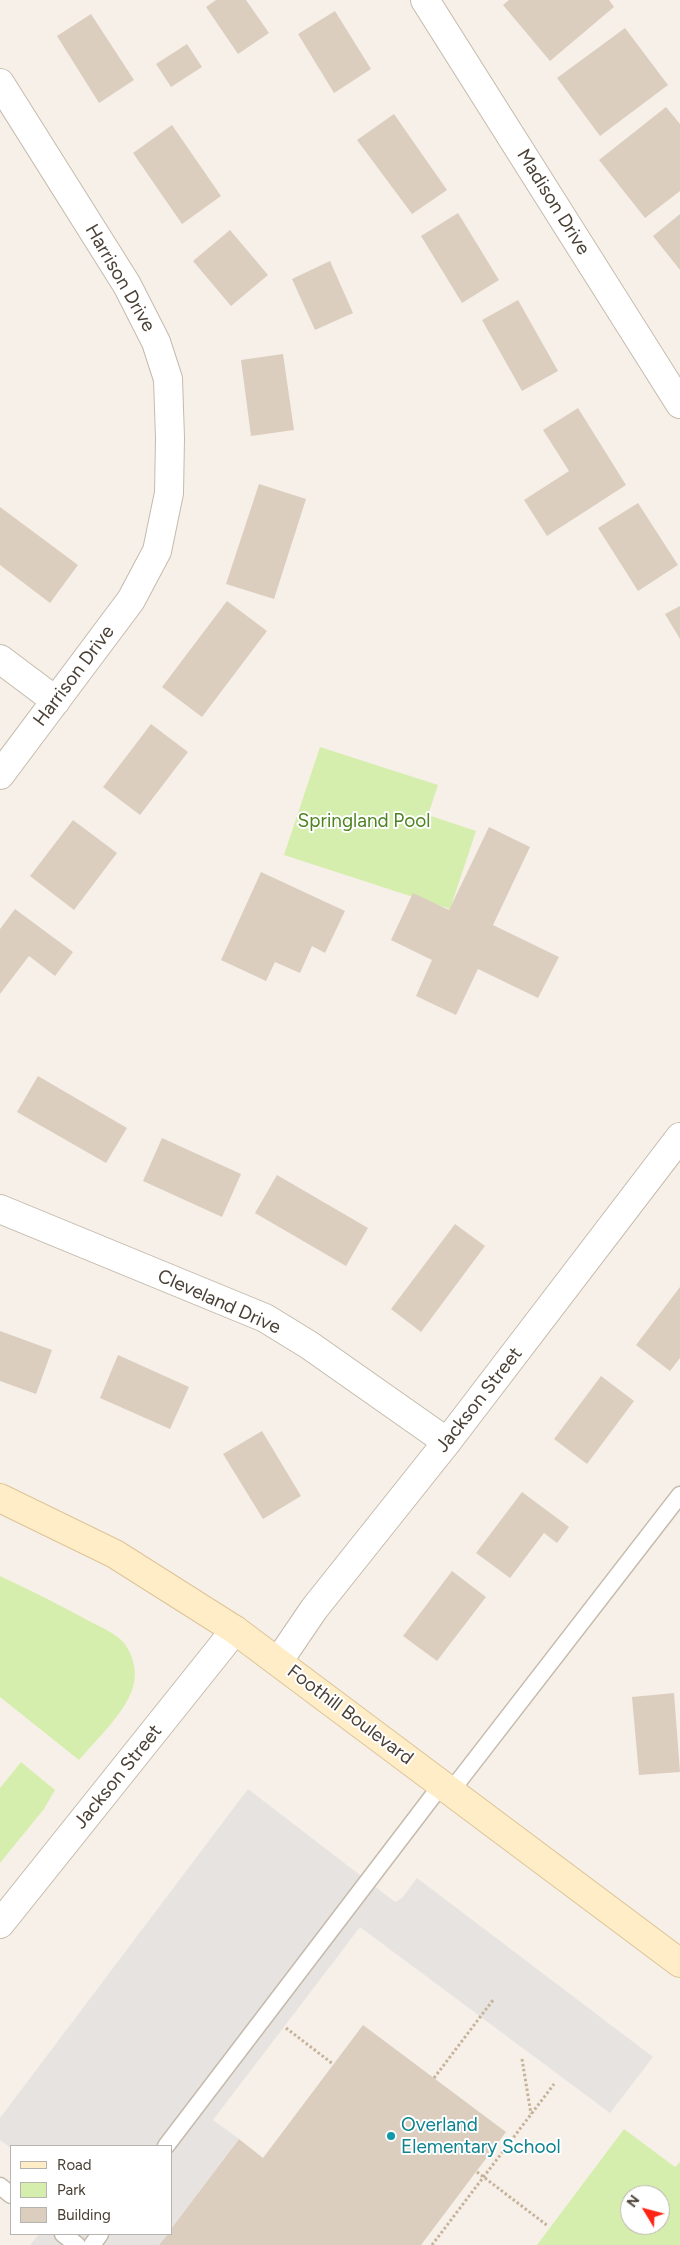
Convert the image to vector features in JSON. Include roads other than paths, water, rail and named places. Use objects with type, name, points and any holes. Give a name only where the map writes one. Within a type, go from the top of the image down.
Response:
[{"type":"main road","name":"Foothill Boulevard","points":[[0,1498],[115,1554],[235,1630],[680,1963]]},
{"type":"street","name":"Madison Drive","points":[[425,0],[680,404]]},
{"type":"street","name":"Harrison Drive","points":[[0,83],[128,285],[156,342],[168,380],[170,438],[169,493],[157,551],[131,600],[0,775]]},
{"type":"street","points":[[0,659],[56,700]]},
{"type":"street","name":"Jackson Street","points":[[278,1662],[314,1609],[447,1442],[680,1137]]},
{"type":"street","name":"Cleveland Drive","points":[[0,1208],[265,1318],[317,1351],[447,1442]]},
{"type":"street","name":"Jackson Street","points":[[0,1924],[235,1630]]},
{"type":"lane","points":[[167,2145],[268,2013],[680,1495]]},
{"type":"lane","points":[[0,2186],[10,2194]]},
{"type":"lane","points":[[63,2235],[77,2245]]},
{"type":"place","name":"Overland Elementary School","points":[[391,2136]]},
{"type":"park label","name":"Springland Pool","points":[[364,821]]}]
